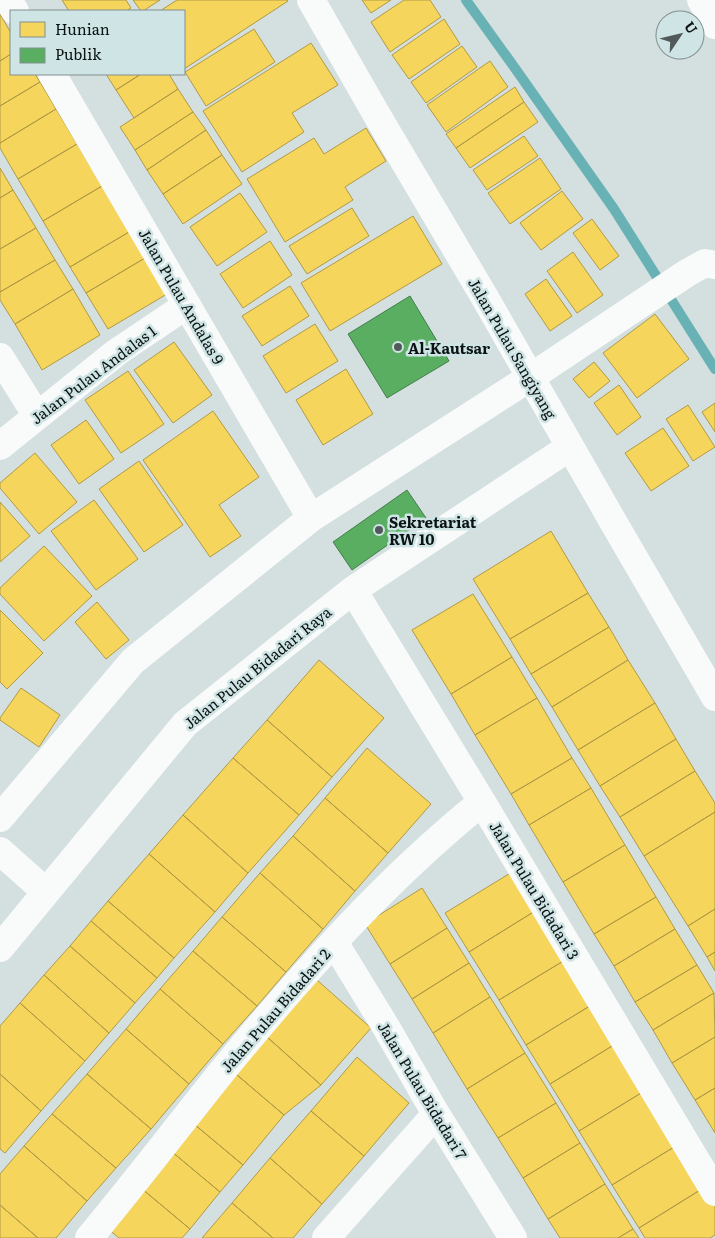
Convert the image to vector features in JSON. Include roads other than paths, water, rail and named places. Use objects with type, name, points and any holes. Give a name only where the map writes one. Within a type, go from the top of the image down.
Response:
[{"type":"street","name":"Jalan Pulau Sangiyang","points":[[311,0],[470,271],[715,697]]},
{"type":"street","points":[[701,0],[715,24]]},
{"type":"street","name":"Jalan Pulau Andalas 9","points":[[53,75],[311,518]]},
{"type":"street","points":[[0,818],[133,661],[311,518],[530,377],[687,272],[705,263],[715,264]]},
{"type":"street","name":"Jalan Pulau Andalas 1","points":[[0,446],[117,352],[188,305]]},
{"type":"street","points":[[0,357],[37,416]]},
{"type":"street","name":"Jalan Pulau Bidadari Raya","points":[[0,948],[185,724],[353,590],[570,447]]},
{"type":"street","name":"Jalan Pulau Bidadari 3","points":[[353,590],[715,1192]]},
{"type":"street","name":"Jalan Pulau Bidadari 2","points":[[89,1238],[236,1055],[334,942],[401,872],[482,802]]},
{"type":"street","points":[[0,851],[46,892]]},
{"type":"street","name":"Jalan Pulau Bidadari 7","points":[[334,942],[436,1114],[513,1238]]},
{"type":"street","points":[[326,1238],[436,1114]]},
{"type":"waterway","points":[[466,0],[614,209],[715,369]]},
{"type":"place","name":"Al-Kautsar","points":[[398,347]]},
{"type":"place","name":"Sekretariat RW 10","points":[[379,530]]}]
